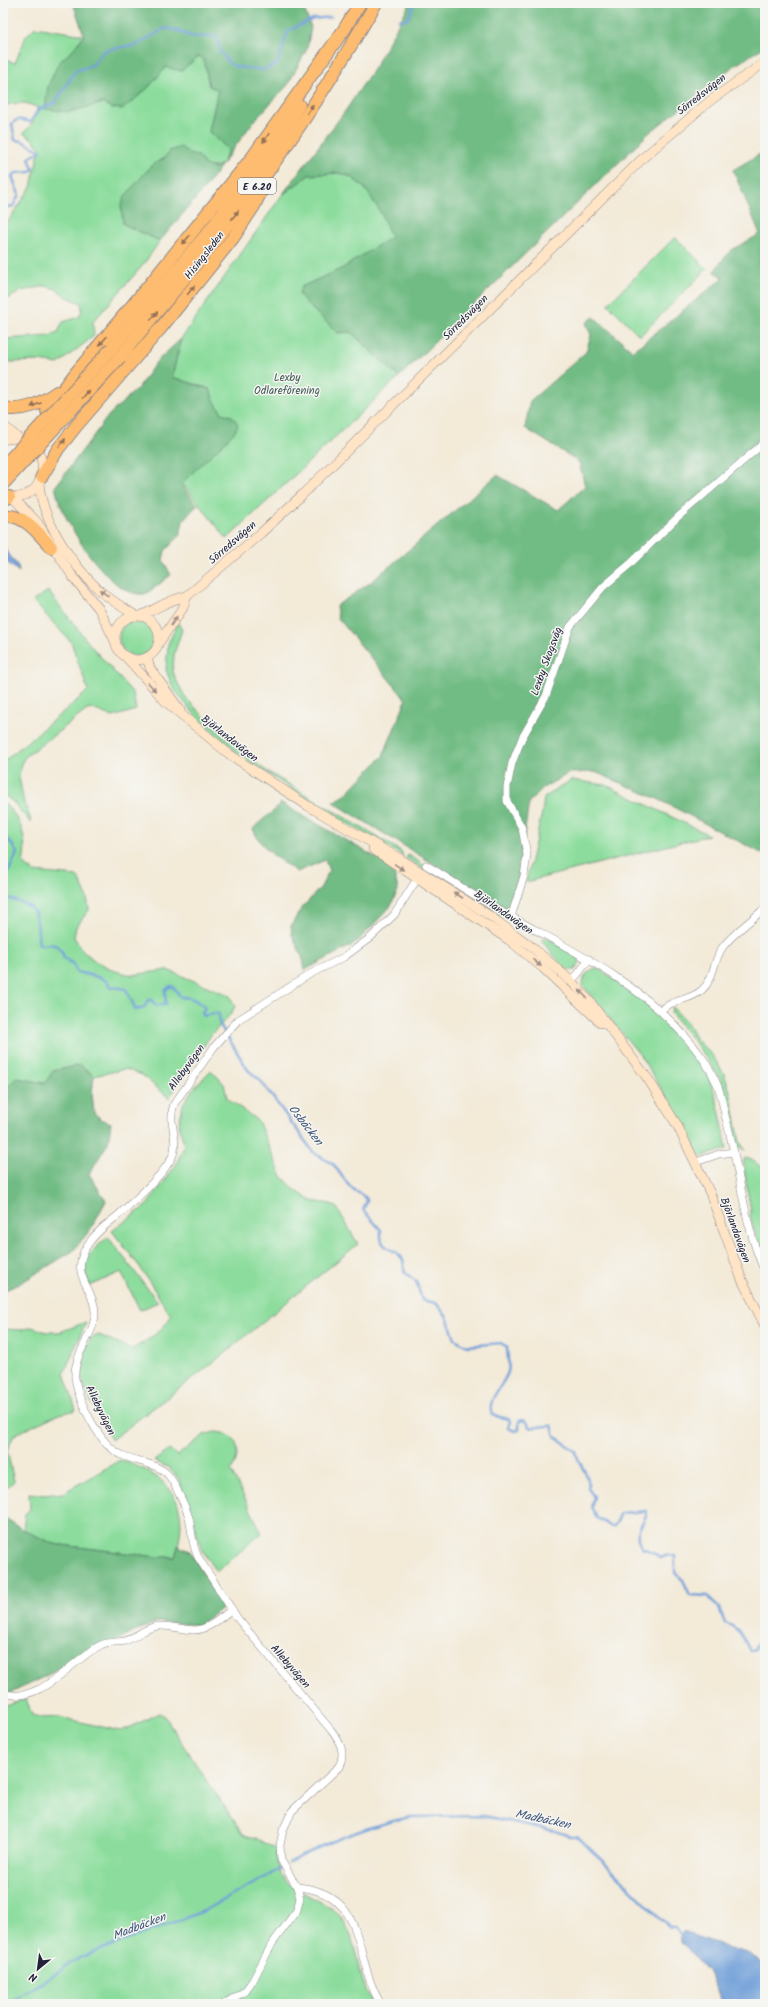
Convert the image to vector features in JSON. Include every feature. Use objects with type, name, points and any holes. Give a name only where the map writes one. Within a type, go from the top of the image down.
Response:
[{"type":"highway","name":"Hisingsleden","points":[[3,484],[116,352],[269,152],[360,3]]},
{"type":"highway","name":"Hisingsleden","points":[[3,467],[187,277],[256,188],[328,82],[376,3]]},
{"type":"highway","points":[[20,438],[47,412],[65,387],[251,159],[346,27]]},
{"type":"highway","points":[[40,479],[58,449],[77,425],[160,329],[232,238],[254,206],[278,156]]},
{"type":"highway","points":[[3,408],[23,409],[34,406],[44,402],[65,387]]},
{"type":"highway","points":[[3,516],[14,518],[28,524],[51,547]]},
{"type":"street","name":"Sörredsvägen","points":[[158,644],[183,608],[187,596],[302,495],[644,156],[711,100],[765,62]]},
{"type":"street","points":[[3,425],[20,438],[33,445],[39,453],[43,463],[40,479],[41,501],[57,535],[78,566],[102,592],[138,616],[148,619],[154,624],[158,631],[158,644],[154,652],[147,658],[139,660],[126,658],[117,649],[114,639],[99,609],[51,547],[37,522],[7,497]]},
{"type":"street","points":[[3,440],[20,438]]},
{"type":"street","name":"Lexby Skogsväg","points":[[511,917],[524,876],[527,855],[522,828],[506,798],[512,762],[522,738],[546,696],[570,627],[603,587],[630,564],[679,516],[765,442]]},
{"type":"street","points":[[7,497],[28,493],[40,479]]},
{"type":"street","name":"Sörredsvägen","points":[[138,616],[162,607],[175,598],[187,596]]},
{"type":"street","points":[[114,639],[119,625],[126,618],[138,616]]},
{"type":"street","name":"Björlandavägen","points":[[126,658],[166,702],[244,765],[344,828],[422,872],[506,927],[532,947],[568,985],[591,1003],[624,1046],[664,1104],[696,1162],[710,1193],[742,1280],[765,1326]]},
{"type":"street","name":"Björlandavägen","points":[[147,658],[150,668],[184,716]]},
{"type":"street","name":"Björlandavägen","points":[[422,872],[466,889],[511,917]]},
{"type":"street","name":"Allebyvägen","points":[[224,2004],[245,1991],[253,1980],[272,1944],[297,1910],[300,1898],[297,1887],[281,1860],[280,1845],[283,1830],[292,1811],[339,1767],[342,1760],[342,1747],[331,1730],[267,1655],[232,1608],[195,1552],[187,1510],[172,1480],[159,1468],[122,1456],[105,1444],[83,1403],[75,1377],[78,1358],[95,1314],[93,1303],[82,1279],[80,1269],[82,1257],[95,1236],[137,1197],[169,1162],[175,1143],[172,1115],[174,1104],[221,1038],[256,1008],[310,974],[344,957],[370,938],[394,915],[422,872]]},
{"type":"street","points":[[661,1011],[666,1006],[692,997],[702,989],[711,976],[721,949],[765,908]]},
{"type":"street","points":[[511,917],[589,959],[568,985]]},
{"type":"street","name":"Björlandavägen","points":[[589,959],[624,982],[661,1011],[694,1047],[712,1073],[721,1095],[750,1230],[765,1272]]},
{"type":"street","points":[[696,1162],[718,1154],[734,1152]]},
{"type":"street","points":[[3,1693],[14,1695],[24,1694],[45,1685],[95,1648],[107,1642],[126,1640],[150,1628],[158,1626],[196,1630],[205,1627],[232,1608]]},
{"type":"street","points":[[297,1887],[317,1891],[328,1896],[336,1901],[350,1917],[359,1937],[371,1985],[381,2004]]},
{"type":"green space","points":[[73,3],[307,3],[303,6],[311,27],[307,49],[287,86],[253,122],[208,184],[160,241],[123,224],[121,206],[125,196],[152,165],[165,158],[169,151],[181,147],[192,155],[199,156],[205,164],[211,168],[218,167],[222,163],[226,157],[228,149],[209,132],[218,90],[209,86],[204,60],[199,56],[181,71],[166,67],[147,89],[123,109],[111,108],[103,103],[68,112],[45,109],[48,86],[59,62],[72,51],[84,35]]},
{"type":"green space","points":[[410,3],[765,3],[765,46],[731,68],[649,133],[399,377],[351,332],[338,333],[306,303],[299,294],[301,287],[343,268],[391,237],[381,213],[365,188],[350,176],[339,173],[309,175],[282,195],[346,110],[376,65]]},
{"type":"green space","points":[[35,27],[84,35],[72,51],[59,63],[48,86],[68,112],[103,103],[111,108],[147,89],[166,67],[190,62],[199,56],[204,60],[209,86],[218,90],[209,132],[229,150],[222,164],[216,167],[207,166],[192,155],[169,151],[165,158],[152,165],[123,215],[123,224],[160,241],[143,265],[93,322],[94,336],[58,364],[39,361],[10,362],[3,355],[3,339],[49,336],[58,332],[63,322],[79,317],[82,310],[81,303],[67,297],[56,289],[45,286],[21,291],[3,302],[3,229],[31,187],[40,148],[31,138],[23,133],[33,122],[37,107],[25,103],[8,104],[3,113],[3,58],[15,63],[26,36]]},
{"type":"green space","points":[[765,151],[765,855],[658,799],[595,772],[569,773],[543,788],[529,802],[514,906],[508,910],[333,802],[344,796],[383,756],[406,700],[338,618],[336,606],[371,582],[497,475],[558,510],[585,486],[579,462],[525,428],[530,401],[586,352],[591,335],[586,323],[594,317],[633,351],[723,278],[714,271],[730,251],[760,234],[733,170]]},
{"type":"green space","name":"Lexby Odlareförening","points":[[339,173],[358,182],[366,190],[383,217],[392,237],[343,268],[301,287],[306,303],[338,333],[351,332],[399,377],[227,539],[181,482],[222,413],[213,399],[210,389],[172,377],[181,339],[282,195],[309,175]]},
{"type":"green space","points":[[675,237],[707,269],[640,336],[608,304]]},
{"type":"green space","points":[[181,339],[172,377],[210,389],[213,399],[222,413],[232,416],[238,424],[235,432],[184,481],[183,487],[197,505],[183,521],[180,535],[165,551],[163,560],[171,575],[147,593],[133,593],[121,587],[110,578],[89,555],[73,531],[66,517],[55,487],[109,415],[138,388],[157,361]]},
{"type":"green space","points":[[48,591],[91,646],[133,693],[136,710],[113,717],[93,709],[87,710],[25,757],[21,764],[19,777],[24,803],[31,823],[13,802],[3,794],[3,762],[88,690],[71,642],[33,601]]},
{"type":"green space","points":[[141,620],[150,625],[154,631],[154,645],[150,651],[141,656],[133,656],[124,651],[120,645],[119,634],[124,625],[130,621]]},
{"type":"green space","points":[[178,623],[182,630],[174,654],[173,671],[175,678],[186,698],[216,729],[268,772],[401,851],[403,856],[314,804],[239,755],[194,714],[173,688],[166,670],[168,644]]},
{"type":"green space","points":[[571,780],[606,785],[709,835],[526,882],[544,798]]},
{"type":"green space","points":[[3,803],[15,815],[22,830],[25,846],[23,863],[34,872],[77,876],[86,896],[89,910],[76,927],[74,937],[82,950],[95,961],[115,971],[132,975],[167,970],[229,995],[235,1006],[231,1014],[211,1035],[169,1098],[142,1075],[125,1069],[94,1076],[80,1065],[45,1083],[16,1078],[3,1091]]},
{"type":"green space","points":[[281,803],[382,861],[395,876],[398,890],[391,906],[356,943],[305,970],[303,959],[292,935],[291,926],[301,909],[321,887],[329,871],[325,860],[297,872],[272,854],[256,836],[253,829]]},
{"type":"green space","points":[[408,855],[503,915],[500,919],[406,858]]},
{"type":"green space","points":[[545,937],[579,957],[580,962],[575,970],[566,970],[542,941]]},
{"type":"green space","points":[[597,968],[628,989],[661,1016],[676,1030],[701,1062],[715,1095],[727,1149],[700,1157],[678,1115],[640,1055],[583,986],[586,974]]},
{"type":"green space","points":[[672,1007],[687,1023],[695,1038],[712,1055],[724,1074],[730,1091],[740,1142],[745,1150],[737,1146],[720,1078],[694,1041],[671,1013]]},
{"type":"green space","points":[[80,1065],[94,1076],[92,1093],[94,1113],[101,1119],[111,1123],[108,1143],[89,1174],[106,1201],[90,1230],[73,1251],[19,1284],[3,1291],[3,1091],[16,1078],[45,1083],[53,1071]]},
{"type":"green space","points":[[211,1070],[224,1084],[227,1098],[258,1121],[281,1175],[294,1189],[311,1201],[331,1204],[337,1208],[358,1244],[205,1369],[111,1440],[89,1398],[81,1374],[82,1360],[91,1338],[99,1335],[132,1349],[159,1331],[171,1316],[140,1267],[112,1231],[147,1205],[176,1165],[184,1146],[179,1124],[183,1104],[193,1089]]},
{"type":"green space","points":[[745,1158],[752,1160],[765,1170],[764,1264],[750,1217],[751,1212],[743,1163]]},
{"type":"green space","points":[[108,1237],[158,1302],[140,1310],[121,1272],[90,1286],[85,1270],[86,1263],[91,1253]]},
{"type":"green space","points":[[86,1322],[64,1373],[76,1410],[56,1415],[14,1435],[7,1451],[14,1481],[3,1491],[3,1329],[22,1330],[32,1327],[46,1332],[60,1332]]},
{"type":"green space","points":[[215,1432],[223,1433],[230,1436],[234,1440],[237,1457],[231,1471],[262,1533],[216,1572],[205,1555],[199,1541],[179,1479],[169,1468],[154,1461],[170,1449],[177,1456],[204,1435]]},
{"type":"green space","points":[[120,1460],[152,1474],[164,1483],[173,1494],[179,1507],[181,1521],[180,1538],[175,1557],[158,1557],[54,1544],[23,1530],[25,1514],[30,1509],[29,1493],[44,1495],[63,1493]]},
{"type":"green space","points":[[3,1516],[23,1530],[54,1544],[158,1557],[175,1557],[178,1546],[190,1551],[223,1607],[199,1625],[157,1622],[3,1697]]},
{"type":"green space","points":[[26,1699],[32,1715],[42,1718],[59,1717],[120,1731],[159,1713],[165,1716],[243,1834],[275,1847],[280,1874],[292,1886],[324,1904],[338,1914],[345,1923],[354,1945],[363,1982],[374,2004],[3,2004],[3,1707]]},
{"type":"water","points":[[3,547],[18,566],[19,572],[3,559]]},
{"type":"water","points":[[683,1932],[749,1954],[765,1964],[765,2004],[725,2004],[707,1971],[679,1939]]},
{"type":"waterway","points":[[399,20],[408,19],[414,3]]},
{"type":"waterway","points":[[3,203],[10,207],[13,206],[19,195],[12,176],[16,173],[30,172],[33,169],[29,158],[41,151],[22,141],[15,140],[12,124],[16,120],[30,122],[39,109],[55,103],[76,70],[92,65],[103,51],[127,46],[136,46],[165,28],[179,31],[192,37],[217,36],[220,51],[229,63],[236,67],[263,70],[277,64],[288,31],[313,19],[331,17]]},
{"type":"waterway","name":"Osbäcken","points":[[3,836],[11,843],[17,853],[4,882],[4,893],[6,896],[30,907],[33,910],[37,922],[39,944],[51,944],[57,946],[62,952],[64,958],[73,964],[77,972],[101,978],[108,982],[109,986],[126,989],[136,1010],[144,1008],[148,1000],[152,1000],[155,1005],[165,1005],[165,991],[170,986],[173,987],[181,997],[193,999],[205,1007],[202,1013],[204,1016],[214,1013],[219,1014],[219,1023],[248,1070],[260,1080],[314,1153],[333,1164],[350,1187],[366,1198],[367,1201],[363,1210],[381,1230],[381,1238],[383,1243],[385,1246],[400,1255],[403,1260],[405,1273],[416,1281],[422,1300],[436,1303],[447,1317],[455,1339],[467,1346],[501,1343],[507,1347],[509,1369],[506,1377],[493,1398],[491,1404],[492,1415],[508,1419],[510,1421],[508,1428],[515,1431],[519,1430],[519,1421],[523,1420],[528,1423],[529,1427],[535,1428],[552,1426],[555,1436],[576,1452],[588,1479],[588,1488],[594,1497],[591,1507],[597,1518],[612,1527],[615,1525],[621,1513],[647,1511],[638,1532],[639,1542],[642,1548],[653,1552],[661,1558],[668,1555],[675,1556],[675,1573],[683,1580],[690,1595],[708,1596],[719,1608],[725,1623],[737,1630],[746,1642],[750,1651],[755,1649],[760,1640],[765,1639]]},
{"type":"waterway","name":"Madbäcken","points":[[289,1863],[318,1848],[363,1830],[410,1817],[484,1816],[555,1831],[570,1836],[577,1836],[661,1919],[670,1927],[675,1927],[683,1938]]},
{"type":"waterway","name":"Madbäcken","points":[[7,2004],[81,1957],[204,1911],[280,1869]]}]
